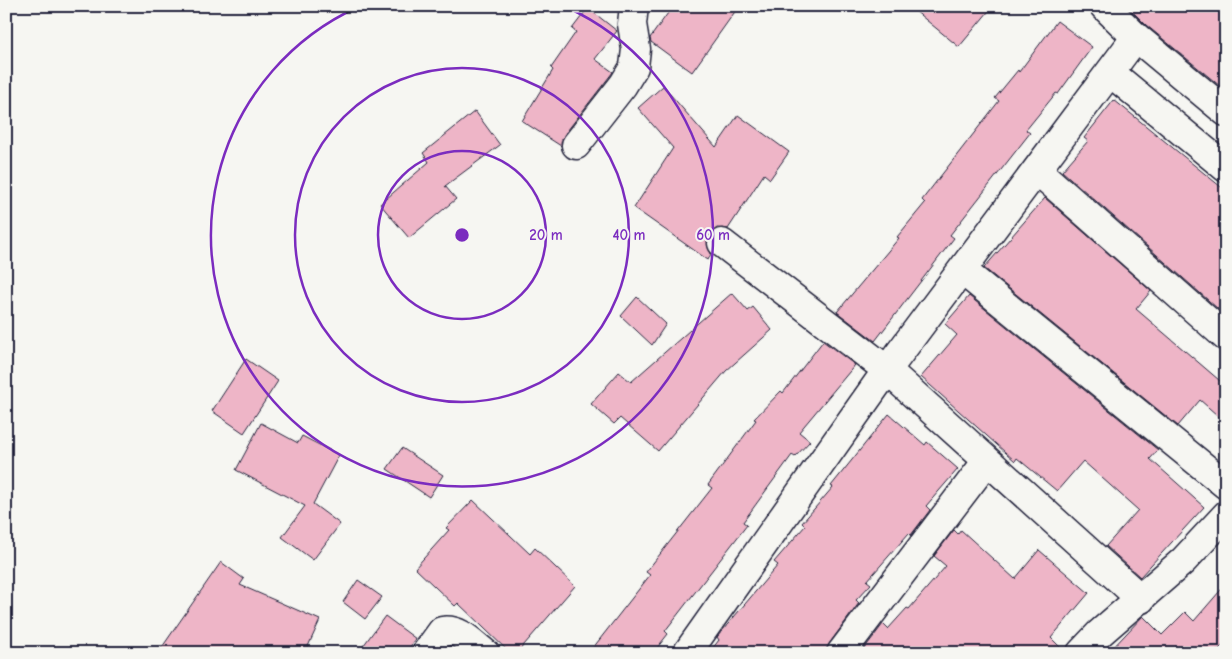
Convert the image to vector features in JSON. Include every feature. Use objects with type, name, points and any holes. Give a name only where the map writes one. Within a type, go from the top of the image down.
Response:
[{"type":"street","points":[[576,145],[634,68],[636,49],[632,24],[634,6]]},
{"type":"street","points":[[1104,6],[1136,37],[1226,112]]},
{"type":"street","points":[[687,653],[887,370],[1112,73],[1136,37]]},
{"type":"street","points":[[1112,73],[1226,168]]},
{"type":"street","points":[[1038,171],[1226,337]]},
{"type":"street","points":[[722,243],[887,370],[1141,599]]},
{"type":"street","points":[[963,271],[1226,486]]},
{"type":"street","points":[[841,653],[986,461]]},
{"type":"street","points":[[1082,653],[1100,633],[1183,561],[1226,515]]},
{"type":"street","points":[[426,653],[442,631],[450,630],[458,632],[485,653]]},
{"type":"building","points":[[673,6],[739,6],[692,72],[651,42],[650,38]]},
{"type":"building","points":[[909,6],[993,6],[959,47]]},
{"type":"building","points":[[1127,6],[1226,6],[1226,91],[1146,25]]},
{"type":"building","points":[[588,8],[617,31],[595,59],[613,72],[564,135],[561,146],[522,121],[553,70],[551,68],[576,32],[572,29]]},
{"type":"building","points":[[1057,21],[1092,47],[1058,94],[1056,93],[1026,130],[1030,133],[950,235],[954,238],[875,341],[837,312],[899,238],[897,237],[925,203],[922,200],[999,101],[995,98],[1018,70],[1019,72]]},
{"type":"building","points":[[663,86],[716,147],[738,115],[789,152],[770,179],[764,174],[728,229],[717,228],[709,234],[707,241],[711,254],[708,260],[634,208],[673,148],[638,108]]},
{"type":"building","points":[[1114,100],[1226,191],[1226,316],[1062,171],[1088,141],[1084,138]]},
{"type":"building","points":[[475,111],[500,145],[445,186],[456,199],[409,238],[380,204],[429,162],[423,153]]},
{"type":"building","points":[[1045,198],[1151,291],[1136,309],[1226,386],[1226,423],[1200,400],[1178,426],[984,268]]},
{"type":"building","points":[[732,293],[748,311],[753,307],[772,330],[726,371],[658,451],[620,418],[614,424],[591,404],[619,372],[631,382]]},
{"type":"building","points":[[969,296],[1158,450],[1150,459],[1204,507],[1140,577],[1106,546],[1138,510],[1083,461],[1057,491],[1017,458],[1015,461],[921,377],[957,335],[945,324]]},
{"type":"building","points":[[637,297],[666,324],[652,345],[621,316]]},
{"type":"building","points":[[823,341],[855,365],[799,432],[810,441],[795,457],[792,455],[743,522],[747,525],[665,631],[668,634],[653,653],[589,653],[650,575],[646,572],[712,488],[708,485],[756,420],[754,419],[781,391],[783,393]]},
{"type":"building","points":[[246,359],[278,381],[244,433],[212,411]]},
{"type":"building","points":[[889,414],[925,445],[927,442],[958,469],[926,506],[930,510],[911,535],[909,533],[867,581],[871,584],[856,600],[859,603],[829,644],[826,653],[709,653],[719,640],[717,637],[778,565],[774,562],[805,526],[802,523],[833,487],[831,486]]},
{"type":"building","points":[[261,423],[298,443],[302,436],[339,455],[313,504],[340,524],[313,560],[282,537],[305,506],[236,470]]},
{"type":"building","points":[[402,448],[443,475],[429,497],[387,469]]},
{"type":"building","points":[[473,500],[530,554],[535,548],[575,586],[517,653],[510,653],[458,603],[455,606],[415,568],[449,530],[446,528]]},
{"type":"building","points":[[954,530],[958,534],[961,530],[1015,579],[1039,550],[1089,593],[1051,638],[1066,653],[861,653],[883,624],[888,629],[907,608],[909,609],[946,566],[934,556]]},
{"type":"building","points":[[221,562],[244,579],[240,585],[320,620],[305,653],[158,653]]},
{"type":"building","points":[[358,580],[382,597],[365,619],[343,602]]},
{"type":"building","points":[[1226,584],[1226,642],[1215,653],[1108,653],[1143,616],[1162,635],[1185,612],[1194,621]]},
{"type":"building","points":[[385,616],[416,639],[405,653],[358,653]]}]
